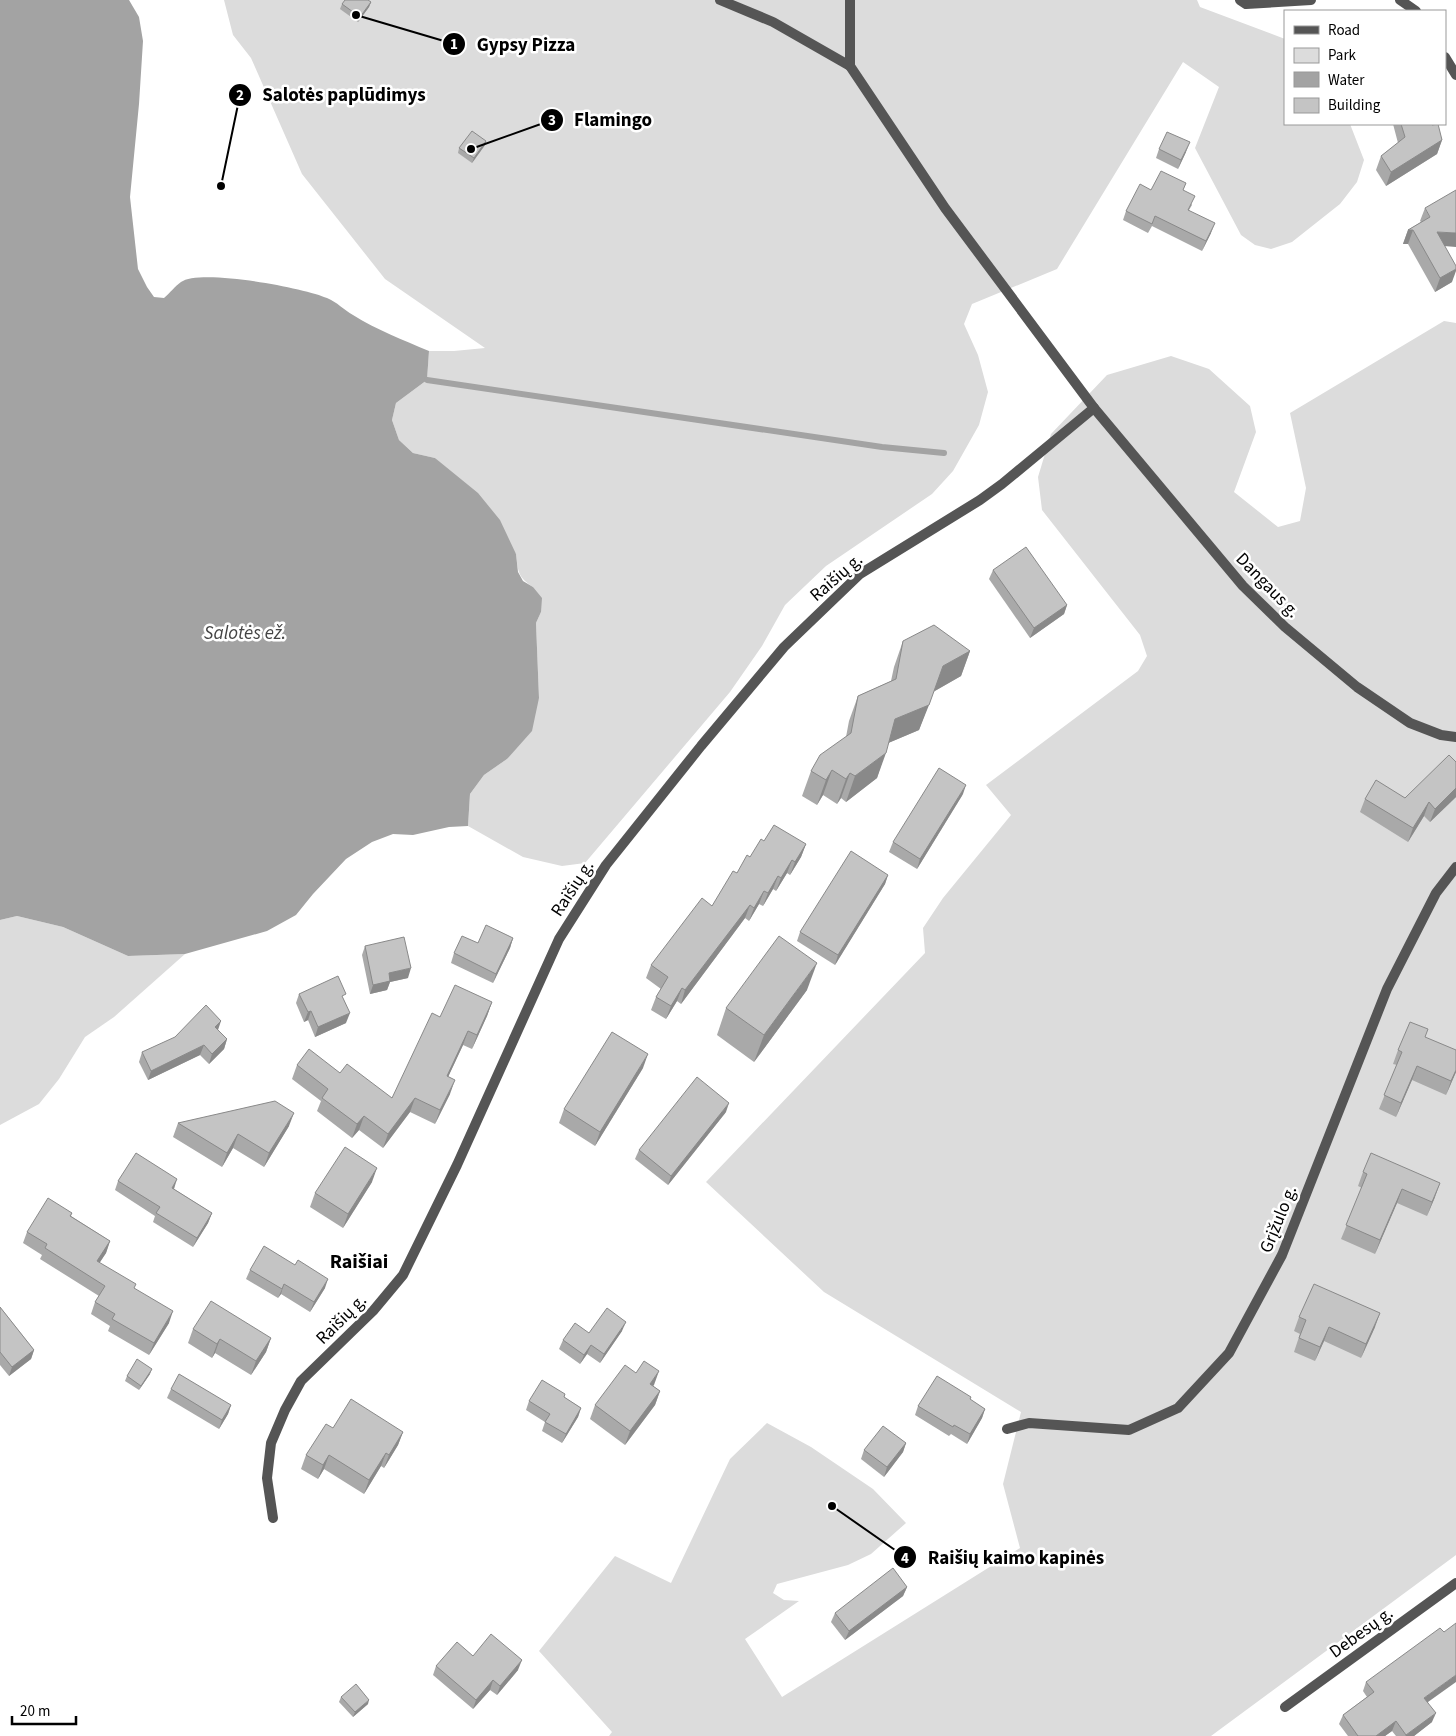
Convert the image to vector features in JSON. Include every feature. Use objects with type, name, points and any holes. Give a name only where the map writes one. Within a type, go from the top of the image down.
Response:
[{"type":"street","points":[[720,0],[773,22],[850,66],[850,0]]},
{"type":"street","points":[[1240,0],[1246,4],[1311,0]]},
{"type":"street","points":[[1400,0],[1415,10]]},
{"type":"street","points":[[1446,59],[1456,75]]},
{"type":"street","name":"Dangaus g.","points":[[850,66],[945,208],[1094,408],[1238,579],[1285,628],[1357,687],[1410,722],[1441,735],[1456,737]]},
{"type":"street","name":"Raišių g.","points":[[274,1518],[267,1478],[271,1443],[284,1410],[301,1381],[373,1311],[403,1274],[457,1165],[559,939],[606,865],[701,746],[784,647],[860,574],[980,500],[1015,474],[1094,408]]},
{"type":"street","name":"Grįžulo g.","points":[[1007,1429],[1029,1423],[1129,1430],[1178,1408],[1230,1353],[1282,1255],[1387,989],[1436,893],[1456,867]]},
{"type":"street","name":"Debesų g.","points":[[1285,1707],[1456,1583]]},
{"type":"green space","points":[[224,0],[1197,0],[1200,7],[1284,39],[1284,125],[1350,125],[1364,160],[1357,182],[1340,204],[1292,242],[1271,249],[1255,245],[1241,235],[1195,148],[1219,87],[1183,62],[1057,269],[972,304],[964,324],[978,355],[988,392],[979,425],[953,471],[932,494],[826,566],[785,605],[762,646],[730,692],[585,863],[562,866],[523,857],[468,826],[470,794],[484,775],[507,759],[539,698],[536,623],[541,612],[533,587],[520,574],[516,554],[435,458],[413,453],[399,440],[392,420],[396,403],[427,380],[429,351],[485,348],[385,279],[302,174],[251,58],[233,35]]},
{"type":"green space","points":[[1444,321],[1456,323],[1456,1555],[1211,1736],[609,1736],[612,1732],[539,1651],[615,1556],[671,1583],[730,1459],[767,1423],[811,1447],[873,1489],[906,1523],[871,1554],[848,1565],[777,1584],[773,1593],[784,1600],[799,1601],[745,1639],[782,1697],[1020,1548],[1003,1484],[1021,1412],[824,1292],[706,1182],[925,953],[923,928],[943,898],[1011,815],[986,785],[1138,671],[1147,656],[1140,635],[1042,510],[1038,477],[1051,434],[1107,375],[1171,356],[1209,369],[1250,406],[1256,432],[1234,492],[1278,527],[1300,521],[1306,488],[1290,413]]},
{"type":"green space","points":[[17,916],[63,927],[128,956],[185,954],[114,1017],[85,1037],[59,1079],[39,1104],[0,1125],[0,920]]},
{"type":"water","name":"Salotės ež.","points":[[0,0],[129,0],[139,17],[143,41],[130,197],[138,269],[147,287],[154,297],[164,298],[181,282],[192,278],[209,277],[253,281],[298,289],[331,300],[371,325],[429,351],[427,380],[396,403],[392,420],[399,440],[413,453],[435,458],[478,493],[500,520],[516,554],[518,572],[523,581],[533,587],[542,598],[541,612],[536,623],[539,698],[532,731],[507,759],[484,775],[470,794],[468,826],[449,827],[413,835],[393,834],[372,842],[346,859],[296,915],[267,931],[185,954],[128,956],[63,927],[17,916],[0,920]]},
{"type":"building","points":[[345,0],[368,0],[371,2],[360,17],[342,4]]},
{"type":"building","points":[[1401,125],[1438,125],[1442,140],[1391,172],[1381,156],[1405,137]]},
{"type":"building","points":[[472,131],[486,141],[474,158],[459,148]]},
{"type":"building","points":[[1167,132],[1190,142],[1181,160],[1159,149]]},
{"type":"building","points":[[1161,171],[1186,183],[1183,190],[1195,196],[1188,210],[1215,223],[1206,241],[1155,216],[1152,224],[1126,211],[1140,184],[1151,190]]},
{"type":"building","points":[[1456,190],[1456,233],[1437,232],[1456,269],[1440,278],[1413,230],[1408,230],[1430,217],[1425,208]]},
{"type":"building","points":[[1026,547],[1067,605],[1034,628],[993,570]]},
{"type":"building","points":[[934,625],[970,651],[943,666],[929,705],[895,719],[886,753],[855,776],[850,773],[846,779],[832,770],[826,780],[811,771],[820,755],[851,733],[858,696],[896,679],[903,641]]},
{"type":"building","points":[[1449,755],[1456,762],[1456,788],[1435,809],[1429,802],[1413,828],[1365,799],[1376,780],[1405,798]]},
{"type":"building","points":[[939,768],[966,785],[920,859],[893,842]]},
{"type":"building","points":[[774,825],[806,844],[795,862],[792,860],[781,878],[778,876],[768,893],[764,891],[754,908],[750,905],[685,990],[682,988],[671,1006],[656,997],[668,977],[651,965],[702,898],[712,906],[733,871],[737,873],[747,855],[750,857],[761,839],[764,841]]},
{"type":"building","points":[[851,851],[888,875],[838,955],[800,932]]},
{"type":"building","points":[[486,925],[513,938],[496,974],[454,953],[462,936],[478,943]]},
{"type":"building","points":[[779,936],[817,963],[764,1035],[726,1008]]},
{"type":"building","points":[[404,937],[411,968],[389,973],[390,981],[373,985],[365,946]]},
{"type":"building","points":[[338,976],[346,994],[342,996],[350,1013],[318,1027],[311,1011],[308,1012],[299,994]]},
{"type":"building","points":[[455,985],[492,1002],[477,1035],[468,1031],[447,1076],[455,1080],[440,1110],[415,1098],[388,1134],[364,1116],[357,1124],[322,1098],[328,1089],[297,1065],[309,1049],[340,1073],[347,1064],[392,1098],[432,1013],[440,1017]]},
{"type":"building","points":[[206,1005],[221,1021],[215,1027],[227,1039],[212,1054],[204,1045],[151,1071],[142,1052],[175,1037]]},
{"type":"building","points":[[1410,1022],[1428,1029],[1425,1037],[1456,1050],[1456,1070],[1451,1081],[1417,1066],[1401,1103],[1384,1095],[1402,1052],[1398,1050]]},
{"type":"building","points":[[612,1032],[648,1054],[600,1132],[564,1109]]},
{"type":"building","points":[[697,1077],[729,1103],[671,1176],[639,1150]]},
{"type":"building","points":[[275,1101],[294,1113],[269,1153],[238,1134],[227,1153],[178,1123]]},
{"type":"building","points":[[345,1147],[377,1168],[348,1214],[315,1193]]},
{"type":"building","points":[[136,1153],[177,1179],[172,1188],[212,1213],[197,1238],[156,1213],[160,1207],[118,1181]]},
{"type":"building","points":[[1371,1153],[1440,1183],[1432,1202],[1402,1189],[1380,1240],[1346,1225],[1367,1174],[1363,1172]]},
{"type":"building","points":[[48,1198],[72,1213],[70,1216],[110,1241],[97,1261],[136,1284],[134,1288],[173,1311],[154,1343],[112,1319],[115,1314],[95,1302],[105,1286],[45,1248],[47,1244],[27,1232]]},
{"type":"building","points":[[264,1246],[295,1265],[298,1260],[328,1279],[314,1302],[284,1284],[282,1289],[250,1270]]},
{"type":"building","points":[[1314,1284],[1380,1313],[1366,1344],[1329,1327],[1320,1347],[1299,1338],[1306,1320],[1299,1317]]},
{"type":"building","points":[[211,1301],[271,1338],[256,1361],[220,1339],[217,1344],[193,1329]]},
{"type":"building","points":[[0,1307],[34,1350],[12,1367],[0,1352]]},
{"type":"building","points":[[607,1308],[626,1322],[604,1354],[591,1345],[584,1355],[563,1340],[575,1323],[589,1333]]},
{"type":"building","points":[[137,1359],[152,1369],[141,1386],[127,1376]]},
{"type":"building","points":[[644,1361],[659,1371],[650,1384],[660,1391],[630,1431],[595,1405],[625,1365],[636,1373]]},
{"type":"building","points":[[179,1374],[231,1405],[222,1420],[171,1389]]},
{"type":"building","points":[[937,1376],[971,1397],[970,1399],[985,1409],[970,1434],[954,1425],[953,1427],[918,1406]]},
{"type":"building","points":[[542,1380],[565,1394],[564,1397],[581,1408],[566,1434],[545,1422],[550,1414],[529,1401]]},
{"type":"building","points":[[351,1399],[403,1432],[389,1455],[386,1453],[369,1480],[329,1455],[323,1465],[306,1455],[326,1424],[333,1428]]},
{"type":"building","points":[[883,1426],[906,1443],[887,1467],[864,1450]]},
{"type":"building","points":[[893,1568],[907,1587],[849,1631],[835,1613]]},
{"type":"building","points":[[1456,1623],[1456,1675],[1424,1698],[1436,1713],[1406,1735],[1396,1721],[1376,1736],[1358,1736],[1343,1715],[1374,1692],[1366,1682],[1440,1628],[1444,1632]]},
{"type":"building","points":[[491,1634],[522,1660],[500,1686],[493,1680],[476,1700],[436,1666],[457,1642],[473,1656]]},
{"type":"building","points":[[356,1684],[369,1700],[355,1712],[341,1697]]},
{"type":"waterway","points":[[427,380],[882,447],[944,453]]},
{"type":"place","name":"Gypsy Pizza","points":[[356,15]]},
{"type":"place","name":"Flamingo","points":[[471,149]]},
{"type":"place","name":"Salotės paplūdimys","points":[[221,186]]},
{"type":"place","name":"Raišių kaimo kapinės","points":[[832,1506]]},
{"type":"district","name":"Raišiai","points":[[359,1261]]}]
